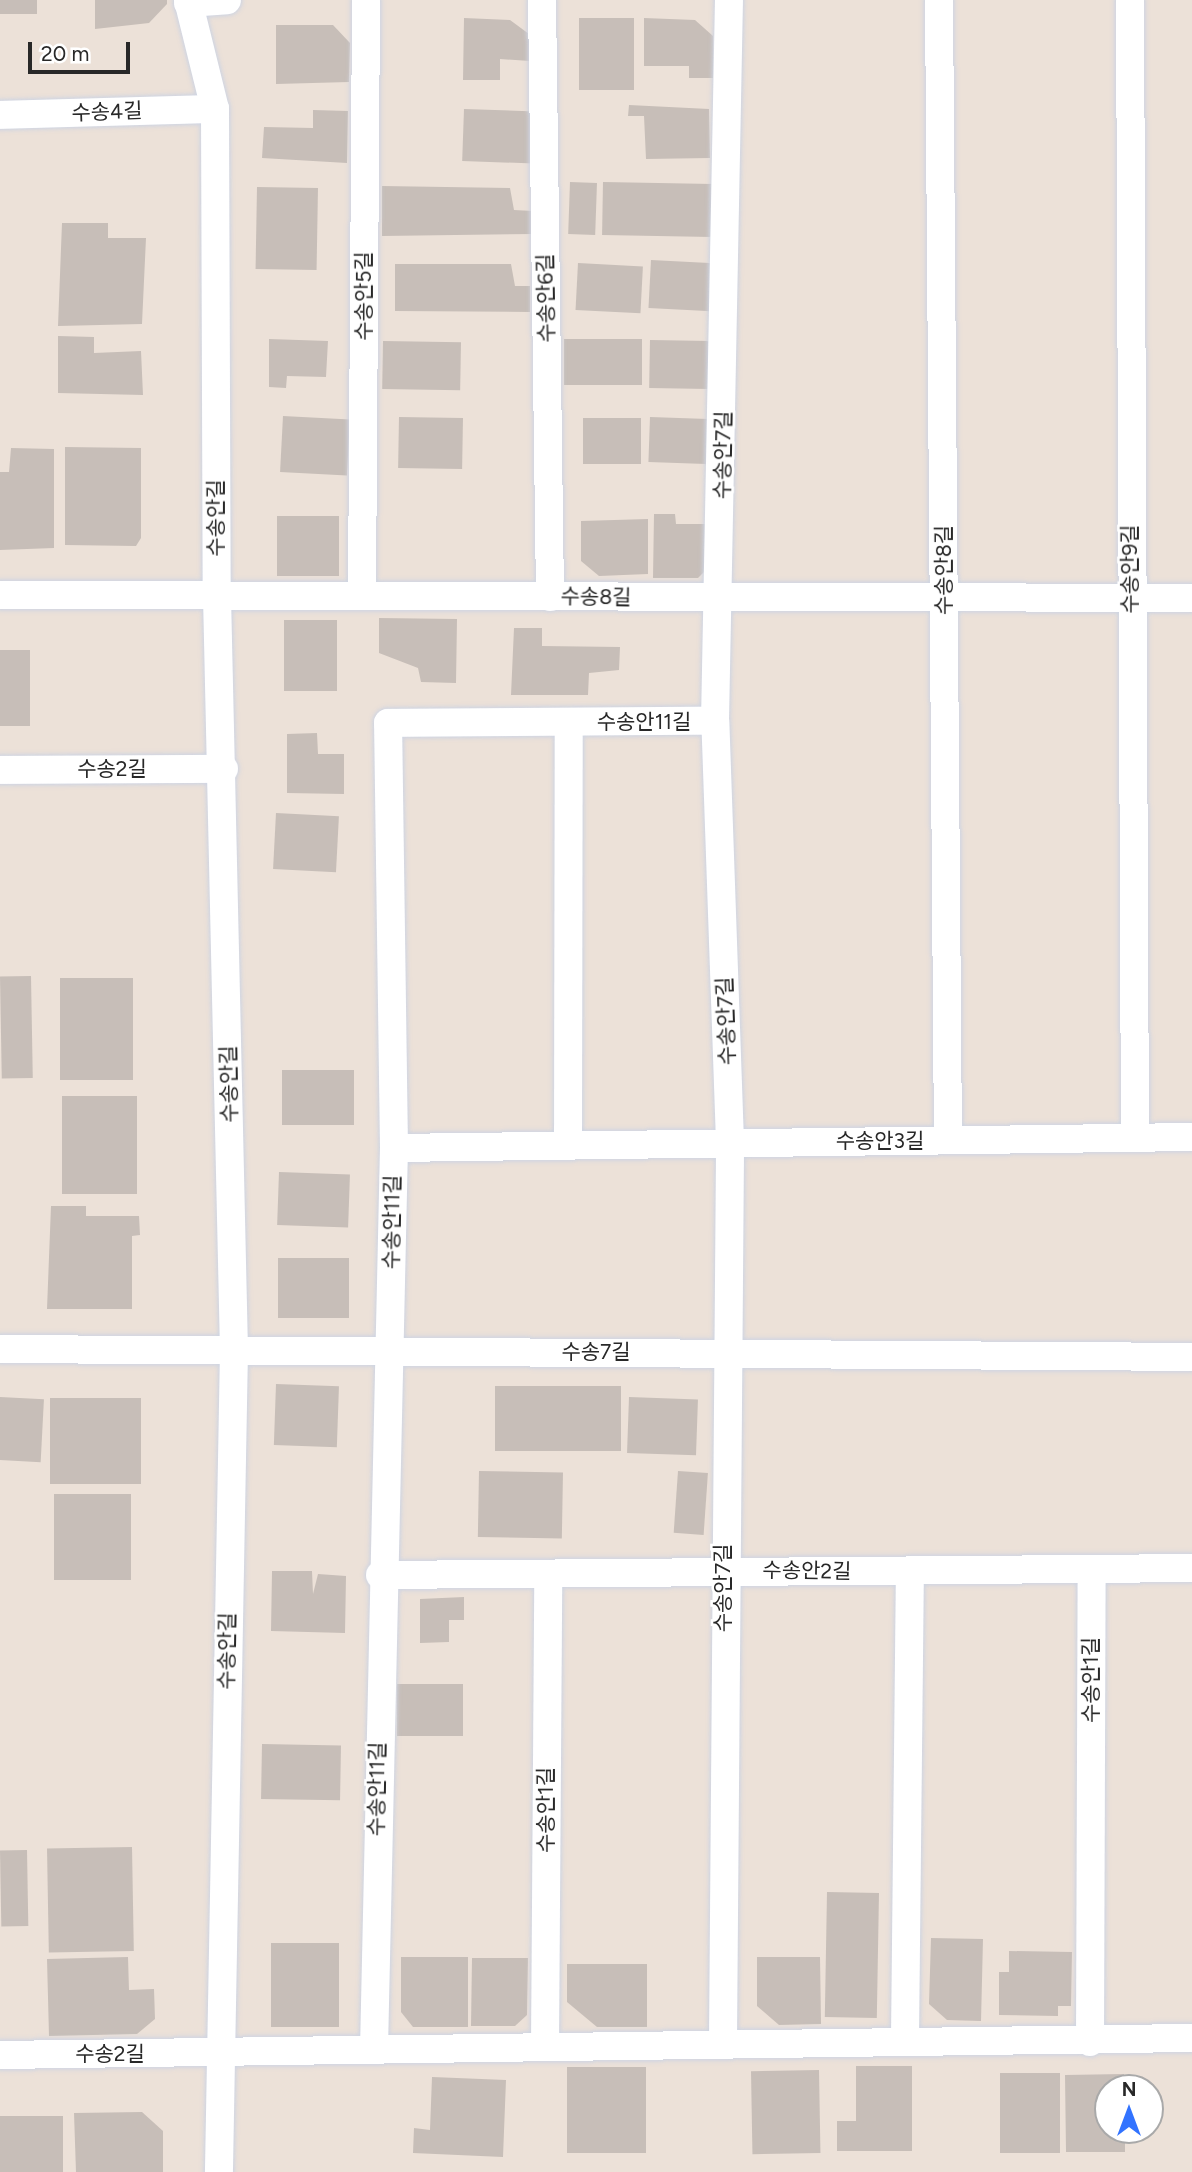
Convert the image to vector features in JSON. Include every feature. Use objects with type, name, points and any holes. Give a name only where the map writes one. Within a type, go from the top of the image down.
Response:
[{"type":"street","points":[[188,1],[227,0]]},
{"type":"street","name":"수송안5길","points":[[362,592],[366,0]]},
{"type":"street","name":"수송안6길","points":[[542,0],[550,597]]},
{"type":"street","name":"수송안7길","points":[[723,2043],[723,1570],[730,1142],[715,721],[722,598],[729,0]]},
{"type":"street","name":"수송안8길","points":[[939,0],[948,1140]]},
{"type":"street","name":"수송안9길","points":[[1130,0],[1130,598],[1135,1138]]},
{"type":"street","name":"수송안길","points":[[188,1],[215,109],[217,596],[225,769],[234,1350],[219,2054],[219,2172]]},
{"type":"street","name":"수송4길","points":[[0,115],[215,109]]},
{"type":"street","name":"수송8길","points":[[0,595],[217,596],[362,592],[550,597],[1192,598]]},
{"type":"street","name":"수송안11길","points":[[374,2049],[380,1575],[390,1351],[394,1148],[388,723],[715,721]]},
{"type":"street","points":[[568,1146],[569,723]]},
{"type":"street","name":"수송2길","points":[[0,771],[225,769]]},
{"type":"street","name":"수송안3길","points":[[394,1148],[1192,1137]]},
{"type":"street","name":"수송7길","points":[[0,1349],[1192,1357]]},
{"type":"street","name":"수송안2길","points":[[380,1575],[723,1570],[910,1573],[1192,1568]]},
{"type":"street","name":"수송안1길","points":[[1090,2042],[1091,1571]]},
{"type":"street","points":[[905,2039],[910,1573]]},
{"type":"street","name":"수송안1길","points":[[545,2047],[548,1574]]},
{"type":"street","points":[[219,2054],[905,2039],[1090,2042],[1192,2038]]},
{"type":"street","name":"수송2길","points":[[0,2055],[219,2054]]},
{"type":"building","points":[[0,0],[37,0],[37,14],[0,14]]},
{"type":"building","points":[[95,0],[167,0],[167,4],[149,23],[95,29]]},
{"type":"building","points":[[464,18],[510,20],[529,34],[530,61],[500,59],[500,80],[463,80]]},
{"type":"building","points":[[579,18],[634,18],[634,90],[579,90]]},
{"type":"building","points":[[644,18],[695,20],[713,36],[713,78],[689,78],[689,66],[644,66]]},
{"type":"building","points":[[276,25],[333,25],[350,43],[349,82],[276,84]]},
{"type":"building","points":[[629,105],[709,109],[710,158],[646,159],[644,116],[628,116]]},
{"type":"building","points":[[464,109],[536,112],[534,163],[462,161]]},
{"type":"building","points":[[313,110],[348,111],[347,163],[262,158],[264,127],[313,128]]},
{"type":"building","points":[[570,182],[597,183],[595,235],[568,234]]},
{"type":"building","points":[[603,182],[713,184],[712,237],[602,235]]},
{"type":"building","points":[[382,186],[510,188],[514,210],[533,211],[533,234],[382,236]]},
{"type":"building","points":[[257,187],[318,188],[317,270],[256,269]]},
{"type":"building","points":[[62,223],[108,223],[108,238],[146,238],[142,324],[58,326]]},
{"type":"building","points":[[651,260],[719,264],[716,311],[648,308]]},
{"type":"building","points":[[578,263],[643,266],[640,313],[576,310]]},
{"type":"building","points":[[395,264],[511,264],[515,286],[530,286],[530,312],[395,311]]},
{"type":"building","points":[[58,336],[94,337],[94,353],[141,351],[143,395],[58,393]]},
{"type":"building","points":[[269,339],[328,341],[326,377],[287,376],[286,388],[269,387]]},
{"type":"building","points":[[564,339],[642,339],[642,385],[564,385]]},
{"type":"building","points":[[650,340],[710,341],[709,389],[649,388]]},
{"type":"building","points":[[383,341],[461,342],[460,390],[382,389]]},
{"type":"building","points":[[283,416],[350,420],[347,475],[280,472]]},
{"type":"building","points":[[399,417],[463,418],[462,469],[398,468]]},
{"type":"building","points":[[650,417],[715,419],[713,464],[648,462]]},
{"type":"building","points":[[583,418],[641,418],[641,464],[583,464]]},
{"type":"building","points":[[65,447],[141,448],[141,538],[136,546],[65,545]]},
{"type":"building","points":[[11,448],[54,449],[54,548],[0,550],[0,472],[9,472]]},
{"type":"building","points":[[654,514],[675,514],[676,524],[715,524],[716,560],[698,578],[653,578]]},
{"type":"building","points":[[277,516],[339,516],[339,576],[277,576]]},
{"type":"building","points":[[648,519],[648,574],[599,576],[581,561],[581,521]]},
{"type":"building","points":[[379,618],[457,619],[456,683],[421,682],[418,668],[379,653]]},
{"type":"building","points":[[284,620],[337,620],[337,691],[284,691]]},
{"type":"building","points":[[514,628],[542,628],[542,646],[620,647],[619,670],[589,673],[588,695],[511,695]]},
{"type":"building","points":[[0,650],[30,650],[30,726],[0,726]]},
{"type":"building","points":[[317,733],[318,754],[344,754],[344,794],[287,793],[287,734]]},
{"type":"building","points":[[276,813],[339,816],[336,872],[273,869]]},
{"type":"building","points":[[31,976],[33,1078],[2,1079],[0,977]]},
{"type":"building","points":[[60,978],[133,978],[133,1080],[60,1080]]},
{"type":"building","points":[[282,1070],[354,1070],[354,1125],[282,1125]]},
{"type":"building","points":[[62,1096],[137,1096],[137,1194],[62,1194]]},
{"type":"building","points":[[279,1172],[350,1174],[348,1227],[277,1225]]},
{"type":"building","points":[[51,1206],[86,1206],[86,1216],[139,1216],[140,1235],[132,1236],[132,1309],[47,1309]]},
{"type":"building","points":[[278,1258],[349,1258],[349,1318],[278,1318]]},
{"type":"building","points":[[276,1384],[339,1386],[337,1447],[274,1445]]},
{"type":"building","points":[[495,1386],[621,1386],[621,1451],[495,1451]]},
{"type":"building","points":[[0,1397],[44,1399],[41,1462],[0,1460]]},
{"type":"building","points":[[629,1397],[698,1399],[696,1455],[627,1453]]},
{"type":"building","points":[[50,1398],[141,1398],[141,1484],[50,1484]]},
{"type":"building","points":[[479,1471],[563,1472],[562,1538],[478,1537]]},
{"type":"building","points":[[678,1471],[708,1473],[704,1535],[674,1533]]},
{"type":"building","points":[[54,1494],[131,1494],[131,1580],[54,1580]]},
{"type":"building","points":[[272,1571],[312,1571],[313,1594],[318,1574],[346,1576],[345,1633],[271,1631]]},
{"type":"building","points":[[464,1597],[464,1620],[449,1620],[449,1642],[420,1643],[420,1599]]},
{"type":"building","points":[[397,1684],[463,1684],[463,1736],[397,1736]]},
{"type":"building","points":[[262,1744],[341,1745],[340,1800],[261,1799]]},
{"type":"building","points":[[132,1847],[134,1951],[49,1952],[47,1848]]},
{"type":"building","points":[[0,1850],[27,1850],[28,1926],[1,1926]]},
{"type":"building","points":[[827,1892],[879,1893],[877,2018],[825,2017]]},
{"type":"building","points":[[931,1938],[983,1939],[981,2021],[947,2020],[929,2004]]},
{"type":"building","points":[[271,1943],[339,1943],[339,2027],[271,2027]]},
{"type":"building","points":[[1009,1951],[1072,1952],[1071,2006],[1058,2006],[1058,2016],[999,2015],[999,1972],[1009,1972]]},
{"type":"building","points":[[128,1957],[129,1990],[154,1989],[155,2019],[137,2034],[49,2036],[47,1959]]},
{"type":"building","points":[[401,1957],[468,1957],[468,2027],[413,2027],[401,2012]]},
{"type":"building","points":[[757,1957],[820,1957],[821,2024],[779,2025],[757,2006]]},
{"type":"building","points":[[472,1958],[528,1958],[527,2015],[515,2026],[471,2026]]},
{"type":"building","points":[[567,1964],[647,1964],[647,2027],[597,2027],[567,2002]]},
{"type":"building","points":[[856,2066],[912,2066],[912,2151],[837,2151],[837,2121],[856,2121]]},
{"type":"building","points":[[567,2067],[646,2067],[646,2153],[567,2153]]},
{"type":"building","points":[[819,2070],[820,2153],[752,2154],[751,2071]]},
{"type":"building","points":[[1000,2073],[1060,2073],[1060,2153],[1000,2153]]},
{"type":"building","points":[[1065,2075],[1094,2075],[1094,2144],[1125,2144],[1125,2152],[1066,2152]]},
{"type":"building","points":[[432,2077],[506,2080],[503,2157],[413,2153],[414,2128],[430,2130]]},
{"type":"building","points":[[142,2112],[163,2131],[163,2172],[76,2172],[74,2113]]},
{"type":"building","points":[[0,2116],[63,2116],[63,2172],[0,2172]]}]
